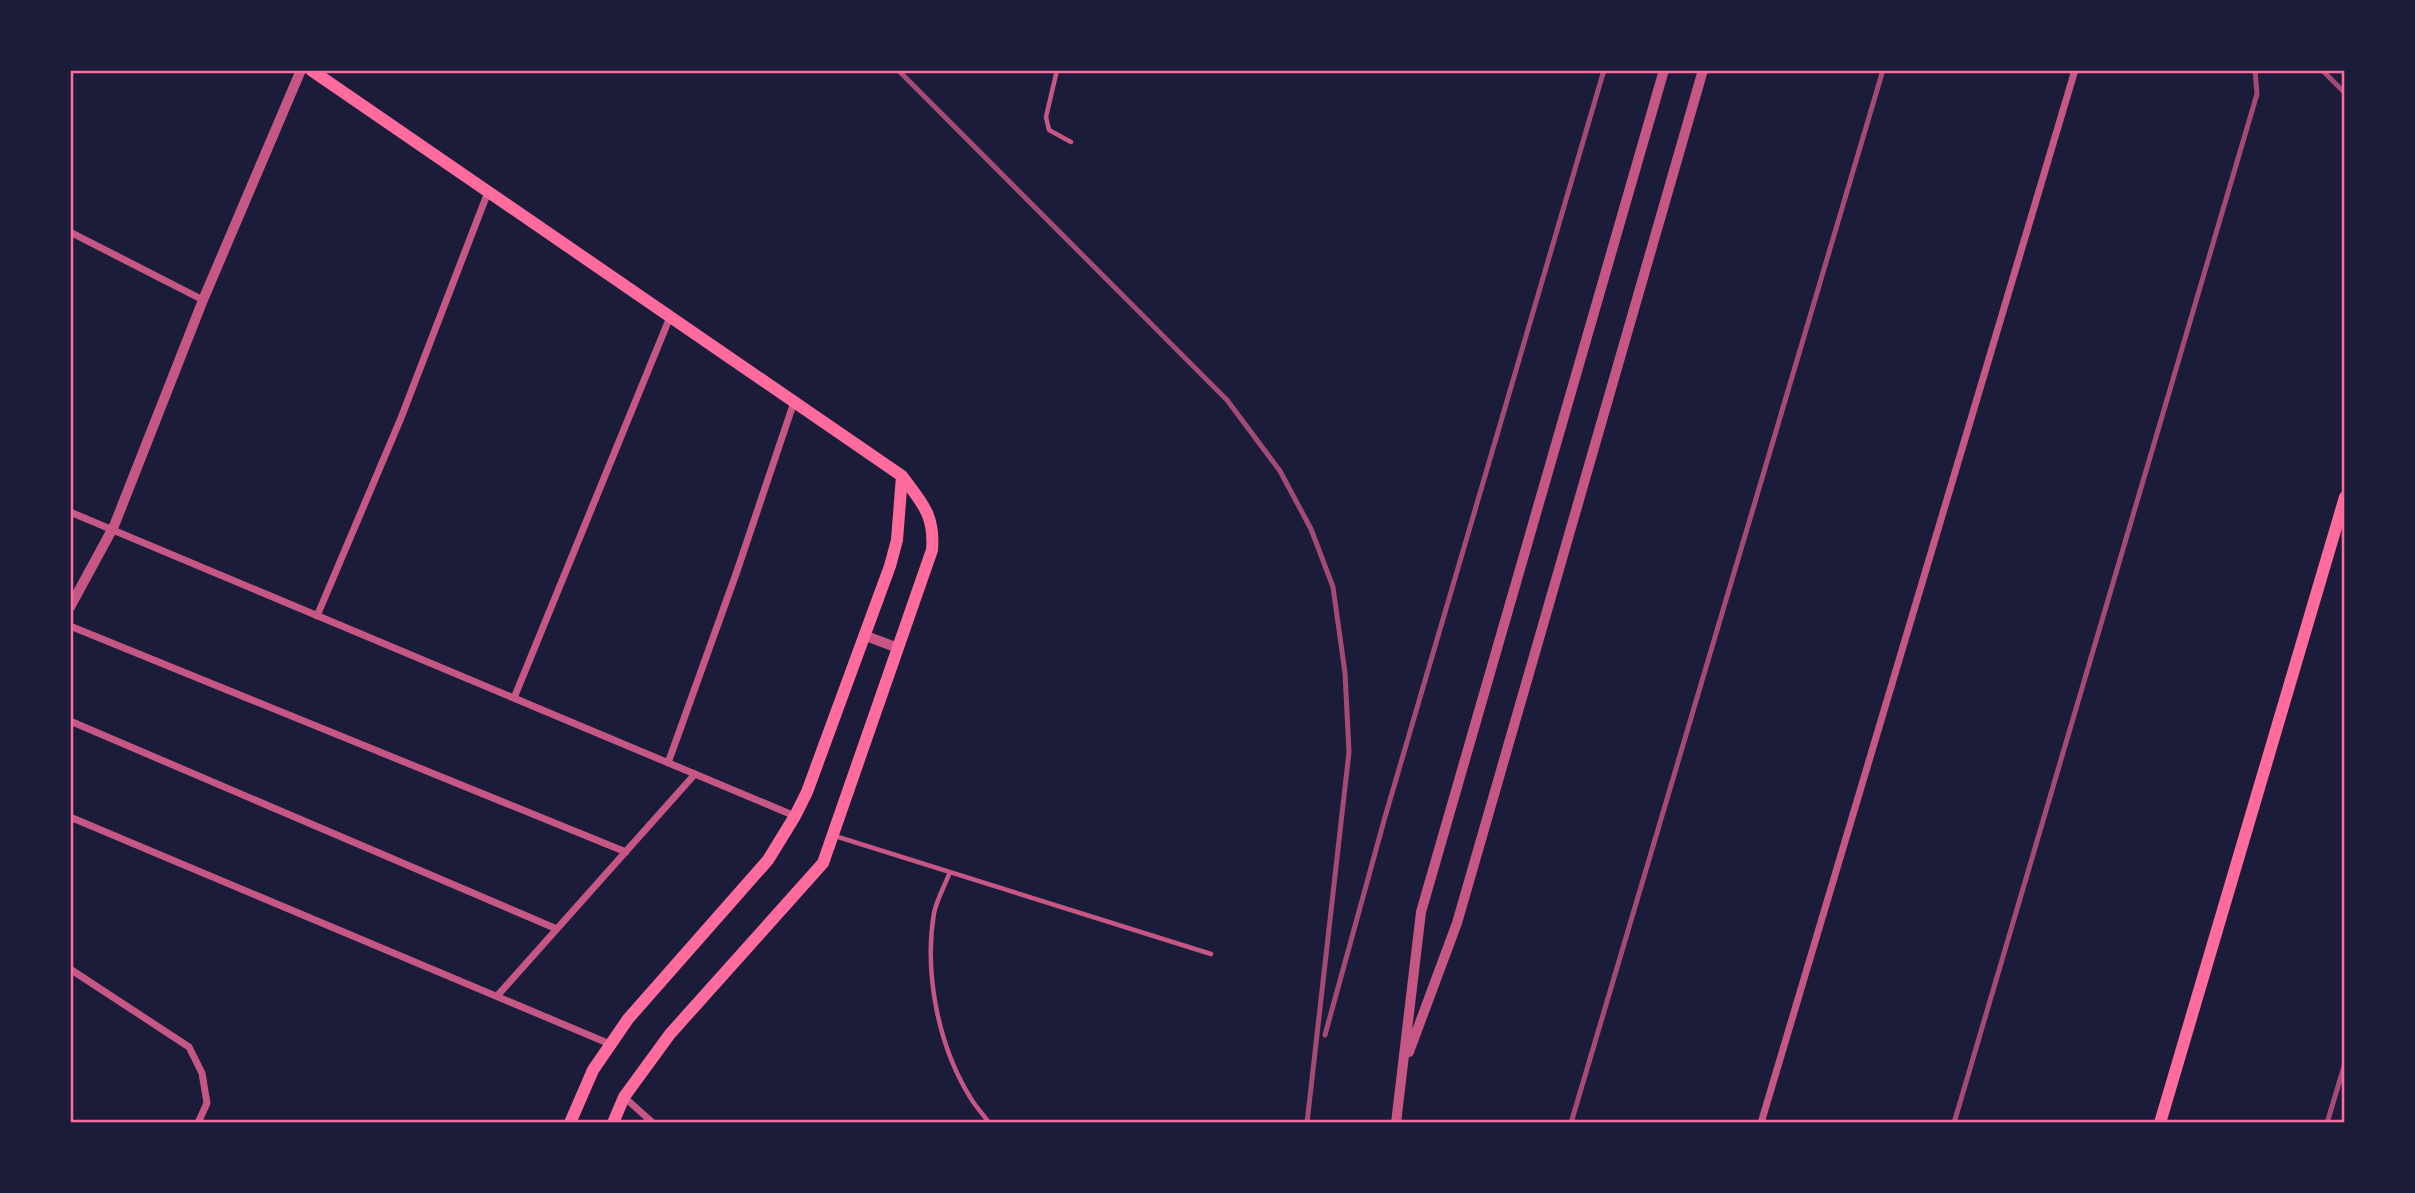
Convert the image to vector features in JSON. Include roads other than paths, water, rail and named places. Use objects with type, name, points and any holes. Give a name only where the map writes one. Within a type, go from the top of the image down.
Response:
[{"type":"main road","points":[[311,70],[902,477],[921,501],[934,529],[932,550],[823,863],[670,1034],[624,1097],[612,1123]]},
{"type":"main road","points":[[570,1123],[593,1070],[610,1044],[628,1019],[768,860],[807,793],[866,636],[897,540],[902,477]]},
{"type":"main road","points":[[2160,1123],[2345,497]]},
{"type":"street","points":[[70,607],[113,528],[203,300],[301,70]]},
{"type":"street","points":[[1396,1123],[1422,912],[1664,70]]},
{"type":"street","points":[[1402,1071],[1457,923],[1703,70]]},
{"type":"street","points":[[1761,1123],[2075,70]]},
{"type":"street","points":[[317,616],[401,418],[488,192]]},
{"type":"street","points":[[70,232],[203,300]]},
{"type":"street","points":[[514,698],[670,317]]},
{"type":"street","points":[[668,763],[794,402]]},
{"type":"street","points":[[70,512],[795,816]]},
{"type":"street","points":[[70,626],[626,852]]},
{"type":"street","points":[[866,636],[898,648]]},
{"type":"street","points":[[70,721],[557,929]]},
{"type":"street","points":[[497,996],[695,774]]},
{"type":"street","points":[[70,817],[610,1044]]},
{"type":"street","points":[[70,969],[189,1048],[202,1073],[207,1103],[198,1123]]},
{"type":"street","points":[[624,1097],[653,1123]]},
{"type":"lane","points":[[1057,70],[1046,117],[1049,130],[1072,142]]},
{"type":"lane","points":[[833,835],[1211,954]]},
{"type":"lane","points":[[950,872],[934,911],[931,957],[933,998],[946,1045],[970,1097],[989,1123]]},
{"type":"railway","points":[[898,70],[1227,400],[1280,471],[1311,529],[1333,587],[1345,673],[1349,752],[1307,1123]]},
{"type":"railway","points":[[1325,1035],[1385,817],[1604,70]]},
{"type":"railway","points":[[1571,1123],[1883,70]]},
{"type":"railway","points":[[1954,1123],[2257,94],[2255,70]]},
{"type":"railway","points":[[2322,70],[2345,93]]},
{"type":"railway","points":[[2327,1123],[2345,1063]]}]
